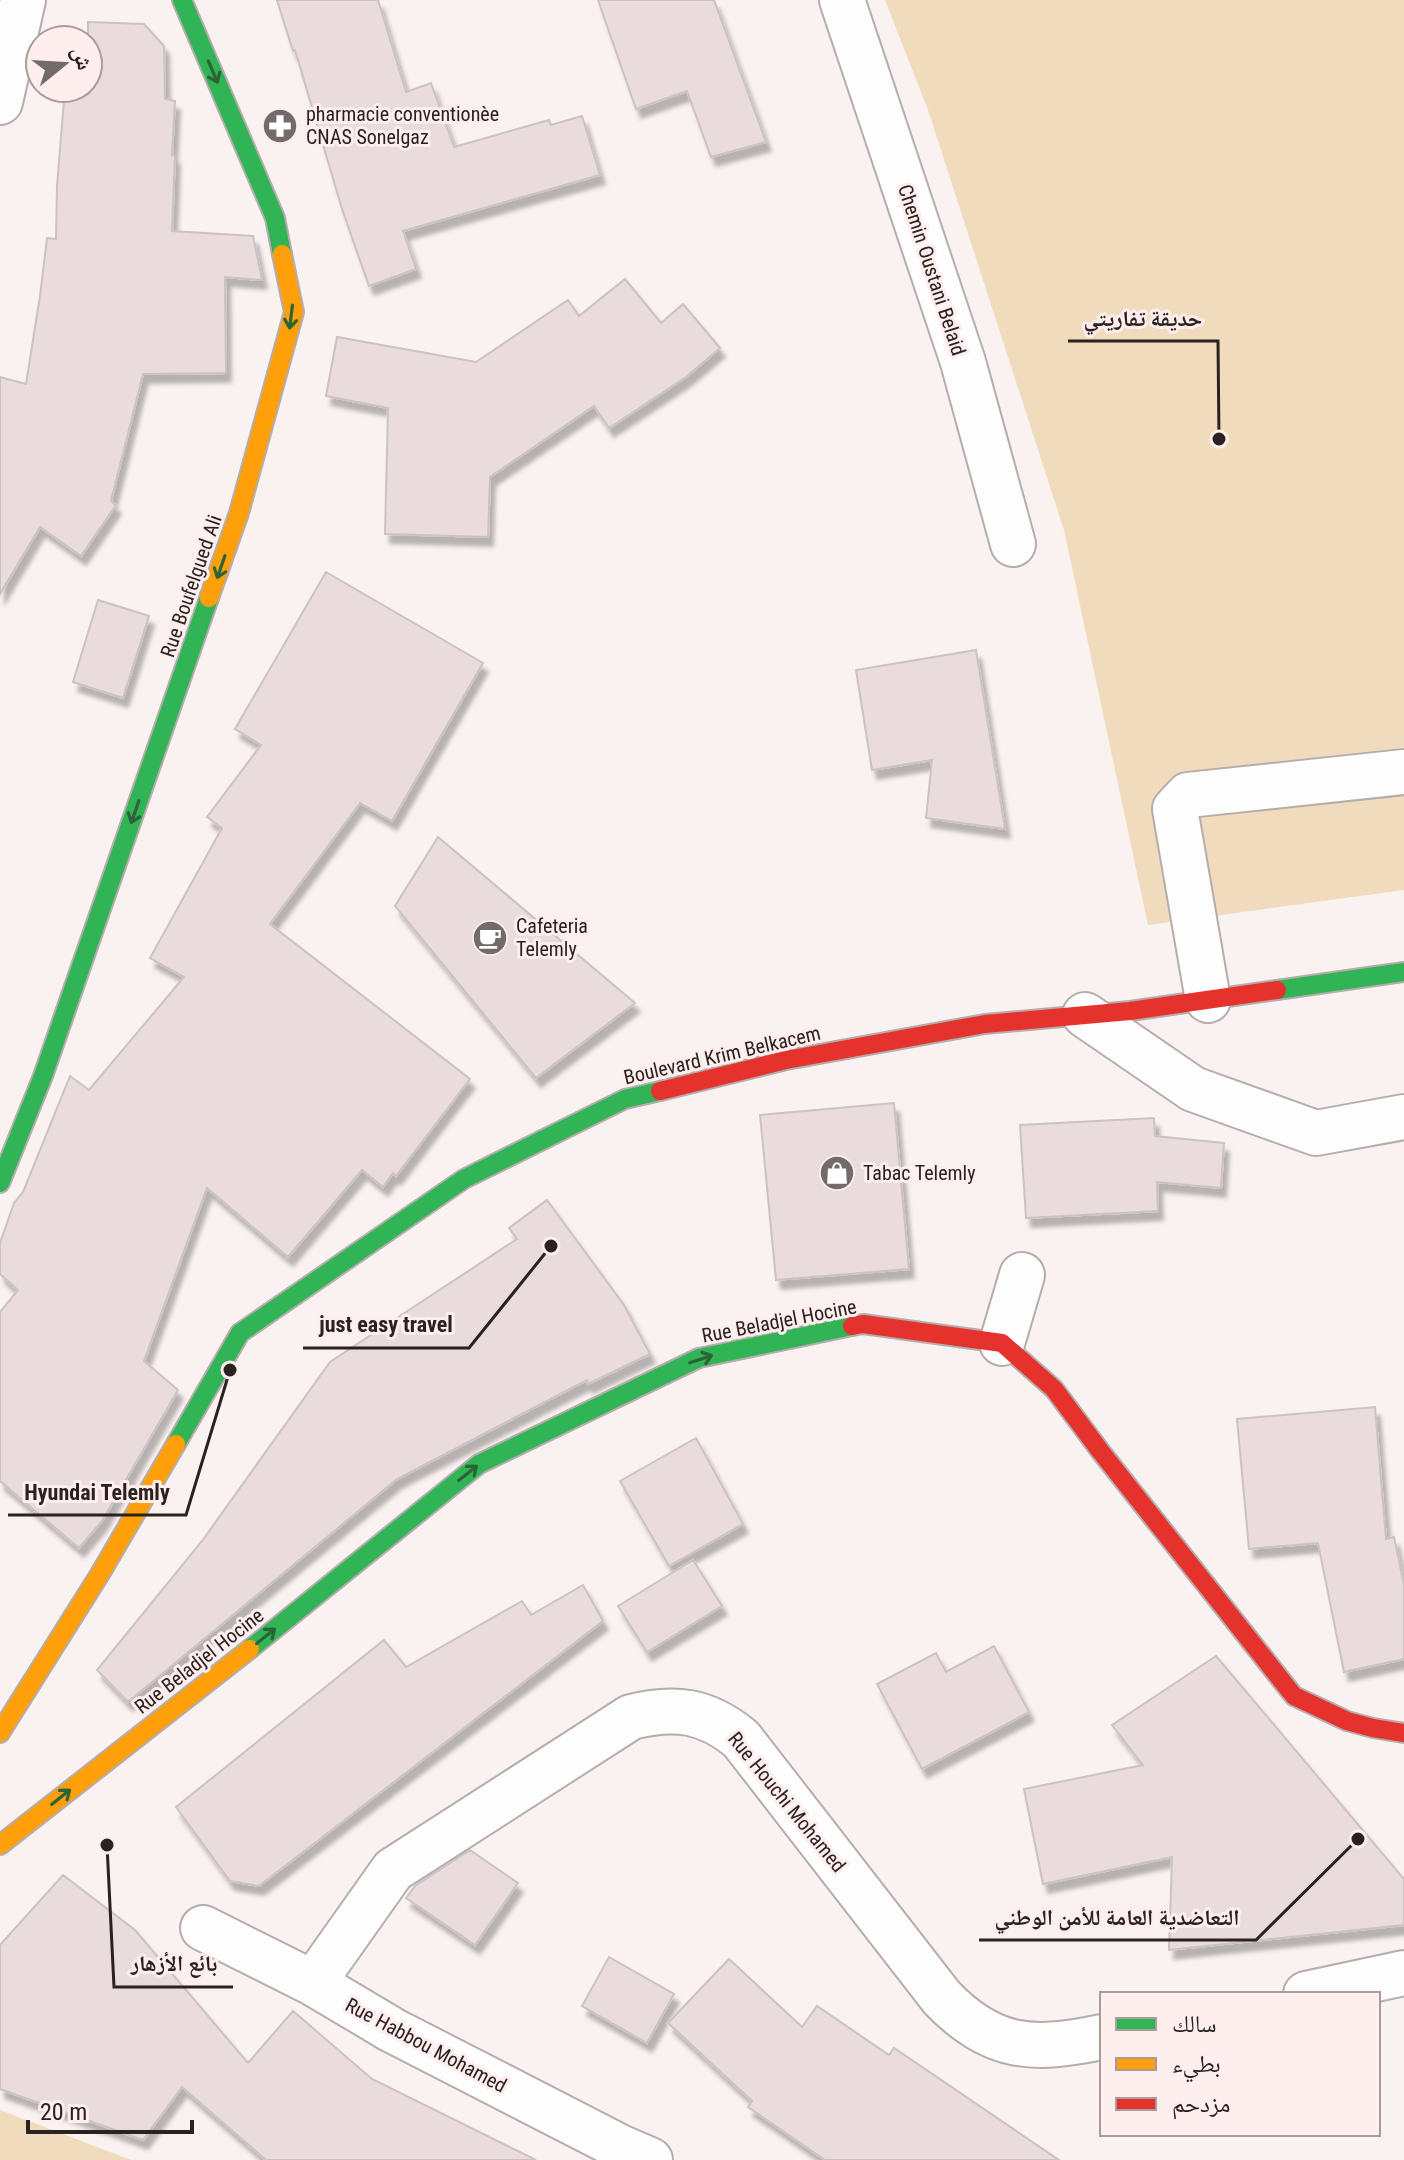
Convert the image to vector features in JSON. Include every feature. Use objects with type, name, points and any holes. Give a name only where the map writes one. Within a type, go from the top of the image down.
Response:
[{"type":"street","points":[[0,102],[23,0]]},
{"type":"street","name":"Rue Boufelgued Ali","points":[[0,1183],[43,1076],[239,513],[294,312],[275,218],[182,0]]},
{"type":"street","name":"Chemin Oustani Belaid","points":[[842,0],[963,362],[1013,544]]},
{"type":"street","points":[[1208,1000],[1175,809],[1188,795],[1404,772]]},
{"type":"street","name":"Boulevard Krim Belkacem","points":[[0,1733],[100,1574],[240,1333],[464,1179],[625,1099],[786,1060],[985,1024],[1208,1000],[1404,972]]},
{"type":"street","points":[[1085,1015],[1193,1089],[1316,1133],[1404,1117]]},
{"type":"street","points":[[1022,1275],[1002,1343],[1054,1389],[1294,1696],[1330,1716],[1356,1725],[1404,1733]]},
{"type":"street","name":"Rue Beladjel Hocine","points":[[0,1845],[233,1663],[479,1464],[699,1358],[863,1324],[1002,1343]]},
{"type":"street","name":"Rue Houchi Mohamed","points":[[313,1983],[393,1870],[631,1717],[678,1710],[723,1724],[741,1739],[942,1998],[961,2018],[984,2032],[1023,2044],[1062,2045],[1100,2037]]},
{"type":"street","name":"Rue Habbou Mohamed","points":[[203,1928],[313,1983],[392,2030],[650,2160]]},
{"type":"street","points":[[1315,1992],[1404,1973]]},
{"type":"shaded area","points":[[885,0],[1404,0],[1404,890],[1148,925],[1064,530],[928,110]]},
{"type":"shaded area","points":[[0,2110],[131,2160],[0,2160]]},
{"type":"building","points":[[277,0],[378,0],[406,92],[431,83],[454,147],[549,120],[551,125],[582,116],[600,175],[403,231],[416,269],[369,286]]},
{"type":"building","points":[[598,0],[714,0],[766,142],[711,157],[687,91],[636,109]]},
{"type":"building","points":[[88,22],[144,24],[164,46],[165,99],[175,101],[172,231],[253,236],[262,280],[225,277],[226,373],[143,374],[111,501],[116,505],[81,556],[40,527],[0,594],[0,377],[26,384],[47,238],[56,239],[64,104],[104,104],[104,24]]},
{"type":"building","points":[[625,279],[661,323],[683,304],[720,348],[686,377],[609,428],[594,406],[490,477],[488,537],[385,534],[388,408],[326,396],[337,337],[476,362],[568,300],[579,316]]},
{"type":"building","points":[[326,572],[483,663],[392,821],[360,803],[270,924],[470,1079],[396,1176],[393,1173],[383,1187],[362,1170],[288,1257],[207,1188],[144,1361],[178,1390],[102,1521],[79,1548],[0,1481],[0,1312],[18,1290],[0,1274],[0,1243],[14,1203],[23,1192],[70,1076],[89,1090],[184,977],[150,958],[222,828],[207,817],[261,745],[235,729]]},
{"type":"building","points":[[98,600],[149,616],[123,698],[73,682]]},
{"type":"building","points":[[976,650],[1005,829],[926,818],[932,760],[872,770],[856,670]]},
{"type":"building","name":"Cafeteria Telemly","points":[[438,837],[635,1003],[536,1078],[395,906]]},
{"type":"building","points":[[894,1103],[909,1269],[776,1280],[760,1115]]},
{"type":"building","points":[[1154,1118],[1155,1136],[1224,1143],[1221,1188],[1157,1182],[1158,1211],[1026,1218],[1020,1125]]},
{"type":"building","points":[[547,1200],[624,1305],[650,1354],[588,1384],[587,1380],[397,1479],[128,1702],[97,1670],[202,1541],[330,1362],[517,1239],[509,1228]]},
{"type":"building","points":[[1375,1407],[1386,1539],[1394,1537],[1404,1585],[1404,1659],[1344,1672],[1318,1543],[1249,1549],[1237,1419]]},
{"type":"building","points":[[696,1438],[743,1524],[669,1566],[620,1481]]},
{"type":"building","points":[[693,1560],[722,1606],[647,1652],[618,1606]]},
{"type":"building","points":[[583,1585],[603,1621],[259,1886],[230,1881],[176,1807],[384,1640],[406,1667],[522,1601],[531,1615]]},
{"type":"building","points":[[994,1646],[1029,1712],[922,1769],[877,1684],[936,1653],[946,1672]]},
{"type":"building","points":[[1216,1656],[1404,1879],[1404,1925],[1169,1950],[1172,1857],[1043,1884],[1024,1789],[1143,1765],[1112,1725]]},
{"type":"building","points":[[470,1850],[518,1883],[475,1945],[406,1898],[415,1886]]},
{"type":"building","points":[[63,1875],[135,1930],[248,2063],[293,2011],[372,2079],[536,2160],[266,2160],[182,2087],[143,2140],[0,2089],[0,1945]]},
{"type":"building","points":[[609,1957],[674,1994],[647,2043],[582,2006]]},
{"type":"building","points":[[729,1959],[802,2027],[817,2006],[889,2055],[894,2048],[1059,2160],[825,2160],[748,2107],[752,2101],[668,2023]]},
{"type":"traffic: fast","points":[[182,0],[275,218],[282,254]]},
{"type":"traffic: fast","points":[[0,1183],[43,1076],[209,598]]},
{"type":"traffic: fast","points":[[1277,990],[1404,972]]},
{"type":"traffic: fast","points":[[176,1444],[240,1333],[464,1179],[625,1099],[660,1091]]},
{"type":"traffic: fast","points":[[250,1649],[479,1464],[699,1358],[852,1326]]},
{"type":"traffic: slow","points":[[209,598],[239,513],[294,312],[282,254]]},
{"type":"traffic: slow","points":[[0,1733],[100,1574],[176,1444]]},
{"type":"traffic: slow","points":[[0,1845],[250,1649]]},
{"type":"traffic: jam","points":[[660,1091],[786,1060],[985,1024],[1130,1011],[1277,990]]},
{"type":"traffic: jam","points":[[852,1326],[863,1324],[1002,1343],[1054,1389],[1294,1696],[1347,1721],[1404,1733]]},
{"type":"place","name":"pharmacie conventionèe CNAS Sonelgaz","points":[[280,126]]},
{"type":"place","name":"حديقة تفاريتي","points":[[1219,439]]},
{"type":"place","name":"Cafeteria Telemly","points":[[490,938]]},
{"type":"place","name":"Tabac Telemly","points":[[837,1173]]},
{"type":"place","name":"just easy travel","points":[[551,1246]]},
{"type":"place","name":"Hyundai Telemly","points":[[230,1370]]},
{"type":"place","name":"التعاضدية العامة للأمن الوطني","points":[[1358,1839]]},
{"type":"place","name":"بائع الأزهار","points":[[107,1845]]}]
